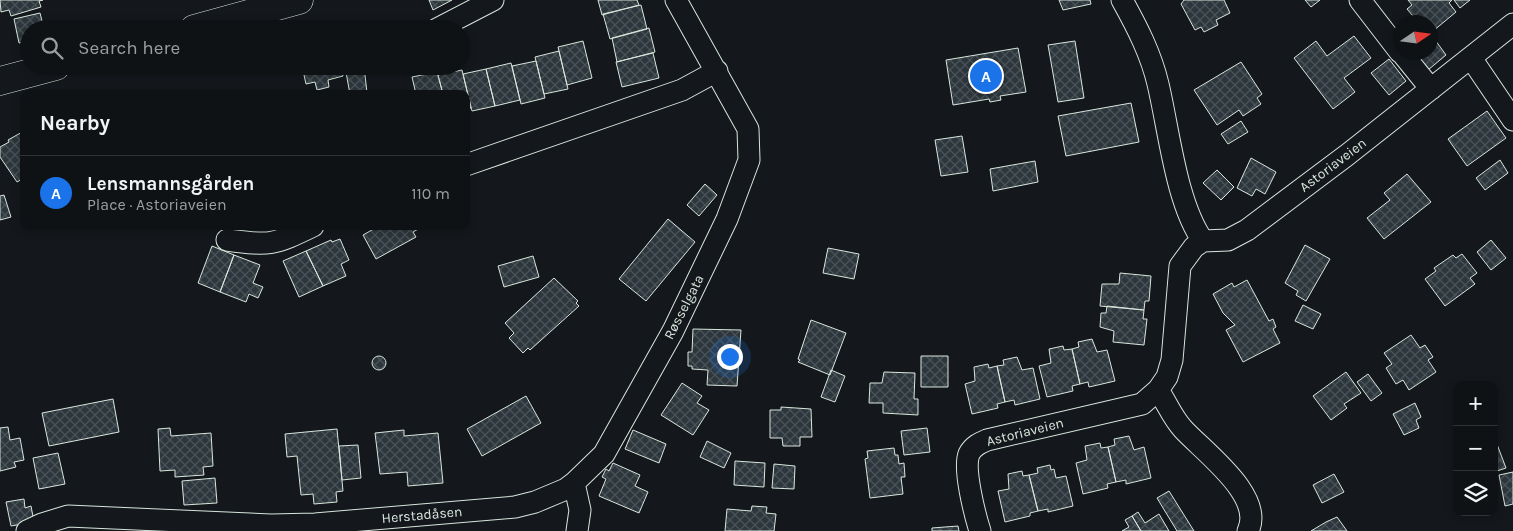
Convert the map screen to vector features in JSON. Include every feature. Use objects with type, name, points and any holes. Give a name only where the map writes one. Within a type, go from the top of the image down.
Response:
[{"type":"main road","points":[[227,20],[299,0]]},
{"type":"main road","points":[[0,81],[22,75]]},
{"type":"street","points":[[454,20],[493,0]]},
{"type":"street","name":"Røsselgata","points":[[574,484],[604,454],[673,331],[718,237],[749,160],[748,129],[676,0]]},
{"type":"street","points":[[1122,0],[1147,49],[1158,83],[1172,153],[1181,186],[1191,218],[1203,241]]},
{"type":"street","points":[[1360,0],[1393,42]]},
{"type":"street","name":"Astoriaveien","points":[[980,531],[967,470],[969,455],[975,446],[987,440],[1142,404],[1158,390],[1167,377],[1172,360],[1180,266],[1194,247],[1203,241],[1228,240],[1247,230],[1513,24]]},
{"type":"street","points":[[1470,58],[1513,120]]},
{"type":"street","points":[[1407,60],[1431,89]]},
{"type":"street","points":[[470,164],[682,90],[717,71]]},
{"type":"street","points":[[227,240],[263,245],[273,244],[304,230]]},
{"type":"street","points":[[1158,390],[1168,403],[1173,417],[1218,462],[1236,484],[1252,510],[1252,522],[1248,531]]},
{"type":"street","points":[[574,484],[580,510],[577,531]]},
{"type":"street","name":"Herstadåsen","points":[[27,531],[68,516],[271,525],[315,524],[486,510],[535,502],[574,484]]},
{"type":"building","points":[[0,0],[43,0],[39,1],[41,7],[11,16],[9,10],[1,12]]},
{"type":"building","points":[[429,0],[452,0],[433,10]]},
{"type":"building","points":[[598,0],[637,0],[639,5],[602,15]]},
{"type":"building","points":[[1059,0],[1090,0],[1091,4],[1063,10]]},
{"type":"building","points":[[1184,0],[1224,0],[1230,13],[1216,20],[1218,25],[1204,32],[1201,27],[1195,30],[1181,4]]},
{"type":"building","points":[[1305,0],[1320,0],[1311,7]]},
{"type":"building","points":[[1408,0],[1452,0],[1449,3],[1456,12],[1438,27],[1438,15],[1412,15],[1407,9],[1412,5]]},
{"type":"building","points":[[1454,0],[1470,0],[1460,8]]},
{"type":"building","points":[[641,5],[647,29],[610,39],[603,14]]},
{"type":"building","points":[[40,13],[42,20],[20,20],[19,43],[14,19]]},
{"type":"building","points":[[649,28],[655,52],[617,62],[612,38]]},
{"type":"building","points":[[1354,36],[1371,58],[1344,78],[1355,92],[1333,109],[1294,58],[1316,41],[1327,56]]},
{"type":"building","points":[[583,41],[592,78],[567,85],[558,47]]},
{"type":"building","points":[[1075,41],[1084,98],[1058,102],[1048,45]]},
{"type":"building","points":[[1438,44],[1446,55],[1428,70],[1420,60],[1438,60]]},
{"type":"building","points":[[1018,48],[1026,92],[1000,96],[1001,100],[990,102],[989,99],[953,105],[946,60]]},
{"type":"building","points":[[559,51],[568,89],[544,94],[535,57]]},
{"type":"building","points":[[653,53],[659,78],[622,87],[616,62]]},
{"type":"building","points":[[1389,59],[1406,81],[1389,95],[1371,73]]},
{"type":"building","points":[[536,61],[545,98],[521,104],[512,66]]},
{"type":"building","points":[[1241,62],[1262,94],[1257,98],[1261,104],[1243,116],[1239,110],[1217,125],[1194,90]]},
{"type":"building","points":[[511,63],[520,100],[495,106],[486,69]]},
{"type":"building","points":[[486,69],[495,106],[472,111],[470,90],[467,90],[463,75],[470,75],[470,72]]},
{"type":"building","points":[[304,75],[343,75],[328,80],[329,87],[317,90],[315,82],[306,84]]},
{"type":"building","points":[[346,75],[365,75],[367,90],[349,90]]},
{"type":"building","points":[[438,75],[463,75],[467,90],[442,90]]},
{"type":"building","points":[[438,75],[442,90],[415,90],[412,77]]},
{"type":"building","points":[[1131,103],[1139,142],[1066,156],[1058,116]]},
{"type":"building","points":[[1487,111],[1506,138],[1467,166],[1448,139]]},
{"type":"building","points":[[1241,121],[1248,132],[1228,144],[1221,134]]},
{"type":"building","points":[[20,133],[20,180],[17,182],[0,157],[0,147],[9,142],[8,140]]},
{"type":"building","points":[[962,136],[968,172],[941,176],[935,140]]},
{"type":"building","points":[[1251,158],[1276,172],[1265,194],[1256,189],[1252,196],[1237,188]]},
{"type":"building","points":[[1500,160],[1508,173],[1485,190],[1476,178]]},
{"type":"building","points":[[1035,161],[1038,182],[993,191],[990,169]]},
{"type":"building","points":[[1217,170],[1234,187],[1221,200],[1203,183]]},
{"type":"building","points":[[1407,174],[1431,202],[1384,239],[1367,218],[1390,200],[1384,193]]},
{"type":"building","points":[[705,184],[717,195],[699,216],[687,205]]},
{"type":"building","points":[[4,195],[11,217],[0,220],[0,196]]},
{"type":"building","points":[[668,219],[695,242],[646,301],[619,279]]},
{"type":"building","points":[[372,230],[416,230],[413,232],[416,237],[376,259],[363,235]]},
{"type":"building","points":[[340,239],[349,260],[341,264],[346,276],[323,286],[306,251],[331,240],[332,242]]},
{"type":"building","points":[[1491,240],[1506,258],[1491,270],[1477,252]]},
{"type":"building","points":[[1305,245],[1330,259],[1306,301],[1296,295],[1298,291],[1285,283]]},
{"type":"building","points":[[212,246],[234,255],[220,292],[198,283]]},
{"type":"building","points":[[828,248],[859,254],[854,279],[823,273]]},
{"type":"building","points":[[306,251],[323,286],[299,297],[283,261]]},
{"type":"building","points":[[1462,254],[1477,273],[1470,278],[1475,284],[1445,306],[1425,279],[1436,271],[1434,268],[1453,255],[1456,258]]},
{"type":"building","points":[[234,255],[260,265],[253,283],[263,287],[258,298],[249,294],[246,302],[220,292]]},
{"type":"building","points":[[533,256],[539,277],[504,287],[498,266]]},
{"type":"building","points":[[1120,273],[1151,276],[1149,301],[1145,301],[1144,310],[1100,306],[1102,284],[1119,284]]},
{"type":"building","points":[[554,278],[578,301],[576,303],[579,306],[530,350],[528,348],[523,353],[509,338],[514,333],[505,323]]},
{"type":"building","points":[[1247,280],[1269,321],[1273,319],[1276,327],[1273,329],[1280,343],[1243,362],[1226,330],[1235,325],[1223,313],[1213,294],[1232,283],[1234,287]]},
{"type":"building","points":[[1303,305],[1321,314],[1313,329],[1295,321]]},
{"type":"building","points":[[1107,306],[1144,310],[1143,319],[1147,319],[1144,345],[1113,342],[1114,331],[1100,327],[1101,313],[1106,313]]},
{"type":"building","points":[[811,320],[846,333],[830,375],[798,362]]},
{"type":"building","points":[[693,329],[741,330],[737,386],[707,385],[708,370],[692,369],[692,366],[688,366],[688,352],[692,352]]},
{"type":"building","points":[[1411,335],[1420,348],[1425,345],[1433,357],[1428,360],[1436,372],[1409,390],[1403,380],[1396,384],[1386,368],[1392,364],[1384,353]]},
{"type":"building","points":[[1092,339],[1097,352],[1107,350],[1115,381],[1089,387],[1088,382],[1080,384],[1072,349],[1079,347],[1078,342]]},
{"type":"building","points":[[1063,346],[1064,350],[1072,349],[1080,384],[1072,386],[1073,391],[1047,397],[1039,366],[1051,363],[1049,349]]},
{"type":"building","points":[[376,356],[382,356],[386,363],[382,370],[376,370],[372,366],[372,360]]},
{"type":"building","points":[[921,356],[948,356],[948,387],[921,387]]},
{"type":"building","points":[[1017,357],[1022,370],[1033,368],[1040,399],[1015,405],[1014,400],[1005,402],[997,366],[1004,365],[1003,360]]},
{"type":"building","points":[[988,364],[989,368],[997,366],[1005,402],[997,404],[998,408],[972,414],[965,384],[975,381],[974,367]]},
{"type":"building","points":[[831,370],[845,376],[835,402],[821,397]]},
{"type":"building","points":[[884,372],[915,373],[914,399],[918,399],[918,415],[883,413],[883,403],[869,403],[870,383],[882,383]]},
{"type":"building","points":[[1346,372],[1361,393],[1344,404],[1347,408],[1331,420],[1313,396]]},
{"type":"building","points":[[1368,374],[1382,393],[1371,401],[1357,382]]},
{"type":"building","points":[[682,383],[702,396],[697,403],[709,410],[693,435],[661,415]]},
{"type":"building","points":[[526,396],[541,423],[482,456],[467,429]]},
{"type":"building","points":[[113,399],[119,432],[49,446],[42,413]]},
{"type":"building","points":[[1415,403],[1421,417],[1416,420],[1419,428],[1404,435],[1393,414]]},
{"type":"building","points":[[781,407],[811,409],[812,437],[800,437],[800,446],[783,446],[782,438],[770,438],[770,410],[781,410]]},
{"type":"building","points":[[8,427],[10,440],[20,438],[24,460],[14,462],[16,467],[0,471],[0,428]]},
{"type":"building","points":[[170,428],[171,436],[211,433],[213,466],[203,467],[204,475],[175,477],[175,470],[160,471],[158,429]]},
{"type":"building","points":[[927,428],[930,452],[904,455],[901,431]]},
{"type":"building","points":[[337,429],[343,491],[336,492],[337,502],[314,504],[313,494],[301,495],[297,456],[287,457],[285,434]]},
{"type":"building","points":[[404,430],[404,436],[438,433],[443,483],[408,486],[407,472],[380,474],[375,433]]},
{"type":"building","points":[[633,430],[666,444],[659,463],[625,449]]},
{"type":"building","points":[[1129,436],[1134,450],[1144,447],[1151,478],[1126,484],[1126,480],[1116,482],[1108,447],[1115,445],[1114,439]]},
{"type":"building","points":[[707,441],[731,453],[724,468],[700,457]]},
{"type":"building","points":[[1100,443],[1101,448],[1108,447],[1116,482],[1107,484],[1108,488],[1083,494],[1076,463],[1087,460],[1085,446]]},
{"type":"building","points":[[358,445],[361,478],[342,480],[339,446]]},
{"type":"building","points":[[1498,447],[1506,468],[1498,471]]},
{"type":"building","points":[[894,448],[895,455],[898,455],[899,464],[904,463],[905,477],[901,477],[903,494],[870,498],[865,459],[868,458],[867,451]]},
{"type":"building","points":[[58,453],[65,484],[39,489],[33,458]]},
{"type":"building","points":[[735,461],[765,463],[764,487],[734,485]]},
{"type":"building","points":[[613,463],[640,475],[635,486],[648,492],[639,513],[599,496],[606,479],[602,477],[606,469],[609,471]]},
{"type":"building","points":[[774,464],[795,466],[794,489],[772,488]]},
{"type":"building","points":[[1050,465],[1051,470],[1054,469],[1056,478],[1066,476],[1073,506],[1048,512],[1048,509],[1038,511],[1029,475],[1038,473],[1037,468]]},
{"type":"building","points":[[1022,471],[1023,476],[1029,475],[1038,511],[1030,513],[1030,516],[1005,522],[998,491],[1009,489],[1008,474]]},
{"type":"building","points":[[1513,472],[1513,504],[1505,506],[1499,475]]},
{"type":"building","points":[[1334,474],[1344,492],[1322,503],[1313,485]]},
{"type":"building","points":[[215,478],[217,503],[184,505],[182,481]]},
{"type":"building","points":[[1169,491],[1194,531],[1177,531],[1157,498]]},
{"type":"building","points":[[24,499],[25,508],[31,506],[34,522],[11,526],[6,502]]},
{"type":"building","points":[[752,506],[767,507],[766,513],[776,514],[774,531],[725,531],[727,509],[751,511]]},
{"type":"building","points":[[1138,512],[1145,523],[1159,514],[1169,531],[1141,531],[1132,516]]},
{"type":"building","points":[[1132,516],[1141,531],[1122,531],[1129,527],[1125,520]]},
{"type":"building","points":[[1337,517],[1347,531],[1311,531],[1326,522]]},
{"type":"building","points":[[958,526],[959,531],[932,531],[932,528]]},
{"type":"place","name":"Lensmannsgården","points":[[986,76]]}]
